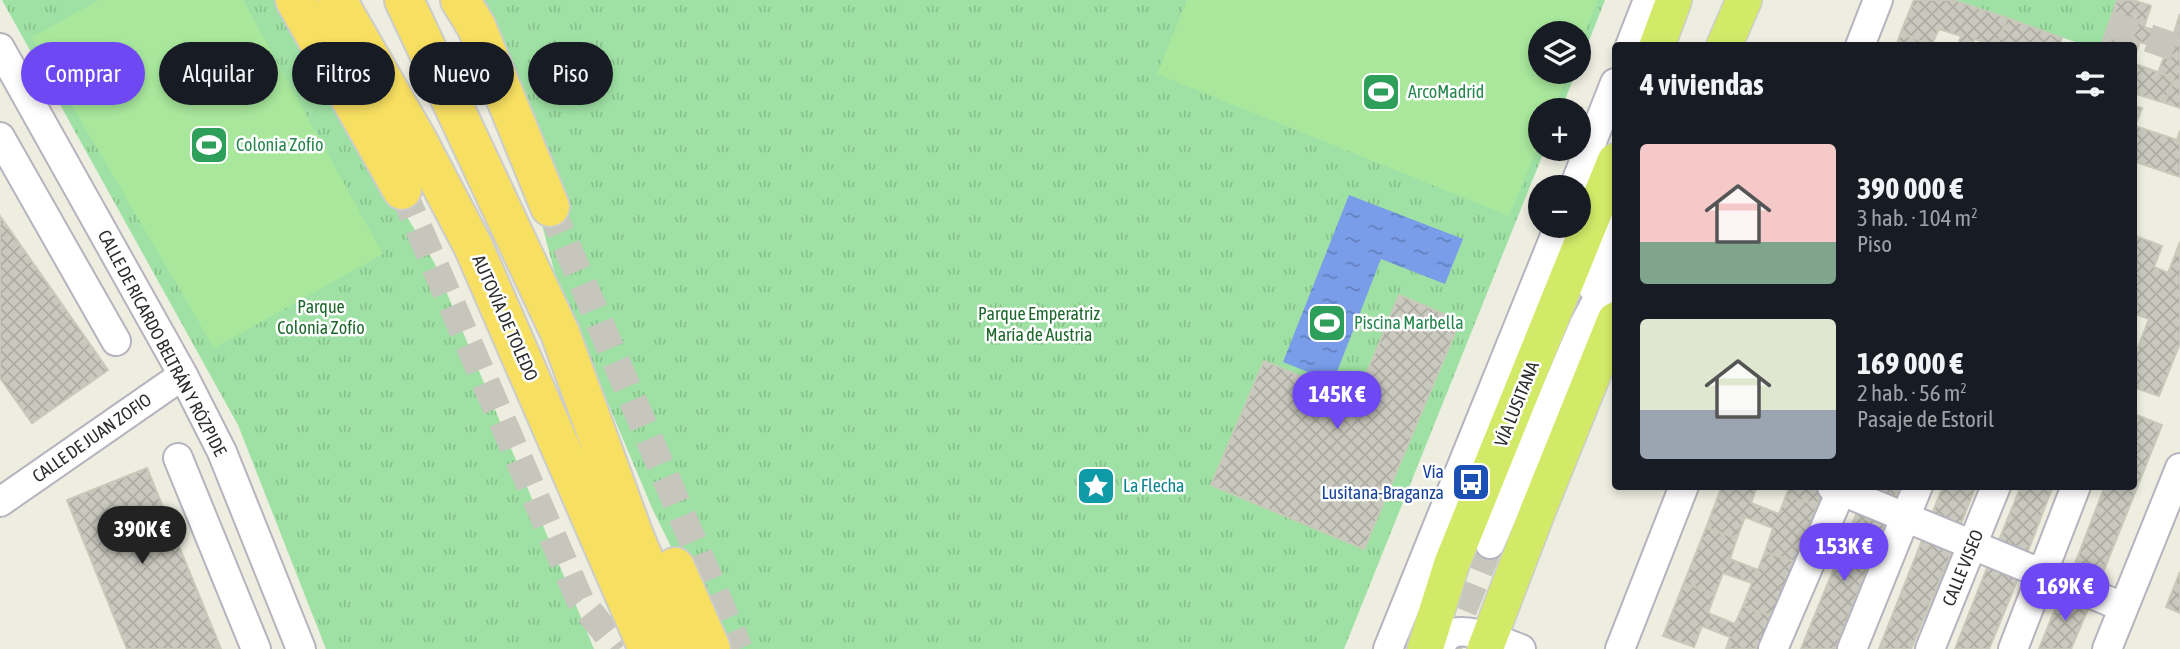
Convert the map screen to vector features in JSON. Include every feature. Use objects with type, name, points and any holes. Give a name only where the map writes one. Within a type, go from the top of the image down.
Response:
[{"type":"highway","points":[[295,0],[402,190]]},
{"type":"highway","name":"AUTOVÍA DE TOLEDO","points":[[337,0],[418,141],[473,246],[648,649]]},
{"type":"highway","points":[[404,0],[560,333],[633,533],[681,649]]},
{"type":"highway","points":[[460,0],[476,26],[550,207]]},
{"type":"highway","points":[[502,312],[521,382],[622,649]]},
{"type":"highway","points":[[560,333],[595,392],[711,649]]},
{"type":"main road","points":[[1658,42],[1674,0]]},
{"type":"main road","points":[[1726,42],[1744,0]]},
{"type":"main road","name":"VÍA LUSITANA","points":[[1591,188],[1612,164]]},
{"type":"main road","name":"VÍA LUSITANA","points":[[1425,649],[1452,563],[1571,238]]},
{"type":"main road","points":[[1499,645],[1539,508],[1600,323]]},
{"type":"street","points":[[1632,42],[1648,0]]},
{"type":"street","points":[[1862,42],[1878,0]]},
{"type":"street","name":"CALLE DE RICARDO BELTRÁN Y RÓZPIDE","points":[[1,51],[183,375],[222,452],[301,649]]},
{"type":"street","points":[[1591,179],[1612,95]]},
{"type":"street","points":[[0,137],[116,341]]},
{"type":"street","points":[[1591,199],[1603,233],[1600,323]]},
{"type":"street","points":[[1388,649],[1554,238]]},
{"type":"street","points":[[1490,544],[1600,323],[1612,277]]},
{"type":"street","name":"CALLE DE JUAN ZOFIO","points":[[0,502],[183,375]]},
{"type":"street","points":[[178,458],[256,649]]},
{"type":"street","points":[[2107,649],[2180,468]]},
{"type":"street","points":[[1620,649],[1682,490]]},
{"type":"street","points":[[1773,649],[1838,490]]},
{"type":"street","points":[[1844,490],[2123,607]]},
{"type":"street","points":[[1852,649],[1916,490]]},
{"type":"street","name":"CALLE VISEO","points":[[1930,649],[1994,490]]},
{"type":"street","points":[[2013,649],[2074,490]]},
{"type":"street","points":[[1438,649],[1450,634],[1458,632],[1499,645]]},
{"type":"green space","name":"Parque Colonia Zofío","points":[[2,0],[277,0],[302,42],[292,42],[292,105],[340,105],[434,262],[594,649],[326,649],[238,425],[60,105],[145,105],[145,42],[25,42]]},
{"type":"green space","name":"Colonia Zofío","points":[[99,0],[243,0],[266,42],[159,42],[159,105],[278,105],[278,64],[292,89],[292,105],[301,105],[383,254],[214,348],[72,105],[145,105],[145,42],[35,42],[32,37]]},
{"type":"green space","name":"Parque Emperatriz María de Austria","points":[[474,0],[1605,0],[1591,36],[1591,21],[1528,21],[1528,84],[1571,84],[1566,98],[1528,98],[1528,161],[1540,161],[1535,175],[1528,175],[1528,191],[1344,649],[721,649],[652,508],[557,282],[506,105],[514,105],[514,42],[487,42]]},
{"type":"green space","name":"ArcoMadrid","points":[[1187,0],[1598,0],[1590,21],[1528,21],[1528,84],[1564,84],[1558,98],[1528,98],[1528,161],[1532,161],[1509,216],[1157,74]]},
{"type":"green space","points":[[1953,0],[2117,0],[2102,42],[2075,42]]},
{"type":"water","name":"Piscina Marbella","points":[[1349,195],[1463,239],[1445,284],[1381,259],[1333,382],[1283,362]]},
{"type":"building","points":[[1914,0],[1953,0],[2007,18],[1998,42],[1974,39],[1973,42],[1959,42],[1961,36],[1939,29],[1933,42],[1922,42],[1901,32]]},
{"type":"building","points":[[2117,0],[2133,0],[2151,6],[2144,27],[2173,36],[2180,14],[2180,108],[2165,103],[2174,78],[2158,73],[2166,51],[2140,42],[2137,50],[2137,42],[2102,42]]},
{"type":"building","points":[[2007,18],[2062,38],[2060,42],[1998,42]]},
{"type":"building","points":[[1901,32],[1922,42],[1897,42]]},
{"type":"building","points":[[2137,64],[2174,78],[2165,103],[2137,94]]},
{"type":"building","points":[[2137,106],[2142,108],[2137,121]]},
{"type":"building","points":[[2137,127],[2177,140],[2180,131],[2180,177],[2137,162]]},
{"type":"building","points":[[0,216],[108,370],[32,423],[0,378]]},
{"type":"building","points":[[2137,237],[2162,246],[2154,267],[2168,273],[2180,242],[2180,343],[2159,396],[2137,388],[2137,350],[2149,319],[2137,314]]},
{"type":"building","points":[[1399,295],[1460,321],[1364,549],[1211,485],[1264,361],[1356,399]]},
{"type":"building","points":[[2137,415],[2162,425],[2137,488]]},
{"type":"building","points":[[147,468],[221,649],[127,649],[67,500]]},
{"type":"building","points":[[1720,490],[1756,490],[1751,503],[1779,514],[1786,496],[1817,505],[1796,562],[1765,552],[1773,528],[1745,517],[1737,538],[1706,528]]},
{"type":"building","points":[[1788,490],[1823,490],[1817,505],[1786,496]]},
{"type":"building","points":[[1873,490],[1898,490],[1894,501]]},
{"type":"building","points":[[1941,490],[1974,490],[1960,526],[1932,514]]},
{"type":"building","points":[[2019,490],[2051,490],[2028,551],[1999,540]]},
{"type":"building","points":[[2103,490],[2136,490],[2100,580],[2073,569]]},
{"type":"building","points":[[1857,512],[1886,522],[1835,649],[1801,649]]},
{"type":"building","points":[[1706,528],[1737,538],[1730,559],[1758,570],[1765,552],[1796,562],[1774,617],[1743,606],[1752,583],[1723,573],[1715,594],[1684,583]]},
{"type":"building","points":[[1923,538],[1953,549],[1911,649],[1879,649]]},
{"type":"building","points":[[1989,563],[2019,576],[1989,649],[1955,649]]},
{"type":"building","points":[[2180,572],[2180,613],[2166,607]]},
{"type":"building","points":[[1684,583],[1715,594],[1708,613],[1735,624],[1743,606],[1774,617],[1762,649],[1726,649],[1730,637],[1702,626],[1694,647],[1663,636]]},
{"type":"building","points":[[2062,592],[2091,602],[2071,649],[2039,649]]},
{"type":"tunnel","points":[[2109,24],[2180,49]]},
{"type":"tunnel","points":[[402,190],[580,600],[619,649]]},
{"type":"tunnel","points":[[550,207],[739,649]]},
{"type":"tunnel","points":[[1447,649],[1490,544]]},
{"type":"place","name":"ArcoMadrid","points":[[1381,92]]},
{"type":"place","name":"Colonia Zofío","points":[[209,145]]},
{"type":"place","name":"Piscina Marbella","points":[[1327,323]]},
{"type":"place","name":"Vía Lusitana-Braganza","points":[[1471,482]]},
{"type":"place","name":"La Flecha","points":[[1096,486]]}]
